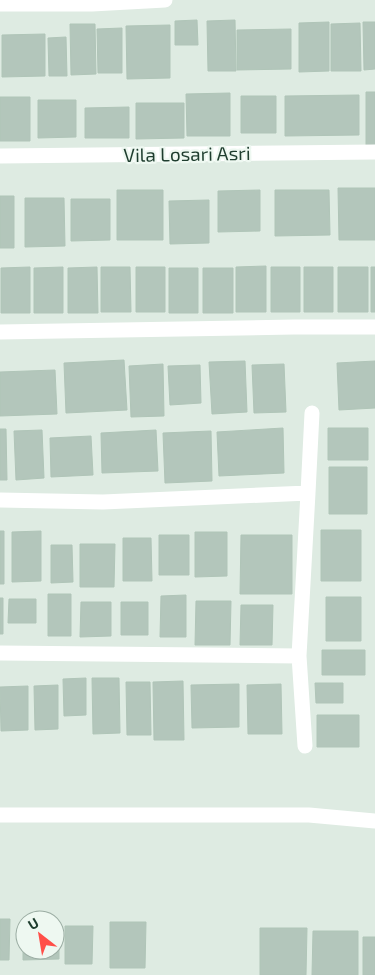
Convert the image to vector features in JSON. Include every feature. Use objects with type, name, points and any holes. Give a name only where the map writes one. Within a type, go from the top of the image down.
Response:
[{"type":"street","points":[[0,4],[92,4],[165,0]]},
{"type":"street","name":"Vila Losari Asri","points":[[0,156],[375,152]]},
{"type":"street","points":[[0,332],[294,326],[375,327]]},
{"type":"street","points":[[305,746],[299,656],[312,413]]},
{"type":"street","points":[[0,500],[103,502],[308,493]]},
{"type":"street","points":[[0,653],[299,656]]},
{"type":"street","points":[[0,815],[309,815],[375,821]]},
{"type":"building","points":[[197,20],[198,45],[175,45],[175,21]]},
{"type":"building","points":[[235,20],[236,71],[208,71],[207,21]]},
{"type":"building","points":[[329,22],[329,71],[299,72],[299,23]]},
{"type":"building","points":[[363,22],[375,22],[375,69],[364,70]]},
{"type":"building","points":[[360,23],[361,71],[331,71],[331,24]]},
{"type":"building","points":[[70,24],[95,24],[96,74],[71,75]]},
{"type":"building","points":[[170,25],[170,78],[127,79],[126,26]]},
{"type":"building","points":[[122,28],[122,73],[98,73],[97,29]]},
{"type":"building","points":[[291,29],[291,69],[237,70],[237,30]]},
{"type":"building","points":[[45,34],[45,76],[2,77],[2,35]]},
{"type":"building","points":[[66,37],[67,76],[49,76],[48,38]]},
{"type":"building","points":[[366,92],[375,92],[375,145],[366,145]]},
{"type":"building","points":[[230,93],[230,136],[187,136],[186,94]]},
{"type":"building","points":[[359,95],[359,135],[285,136],[285,96]]},
{"type":"building","points":[[241,96],[276,96],[276,133],[241,133]]},
{"type":"building","points":[[0,97],[30,97],[30,141],[0,141]]},
{"type":"building","points":[[38,100],[76,100],[76,137],[38,138]]},
{"type":"building","points":[[136,103],[184,103],[184,138],[136,139]]},
{"type":"building","points":[[129,107],[129,138],[85,138],[85,108]]},
{"type":"building","points":[[338,188],[375,188],[375,240],[339,240]]},
{"type":"building","points":[[117,190],[163,190],[163,240],[117,240]]},
{"type":"building","points":[[260,190],[260,231],[218,232],[218,191]]},
{"type":"building","points":[[275,190],[329,190],[330,235],[275,236]]},
{"type":"building","points":[[0,196],[14,196],[14,248],[0,248]]},
{"type":"building","points":[[25,198],[64,198],[65,246],[25,247]]},
{"type":"building","points":[[71,199],[110,199],[110,240],[71,241]]},
{"type":"building","points":[[209,200],[209,243],[170,244],[169,201]]},
{"type":"building","points":[[266,266],[266,312],[236,312],[236,267]]},
{"type":"building","points":[[30,267],[30,313],[1,313],[1,268]]},
{"type":"building","points":[[63,267],[63,313],[34,313],[34,268]]},
{"type":"building","points":[[97,267],[98,313],[68,313],[68,268]]},
{"type":"building","points":[[101,267],[130,267],[131,312],[101,312]]},
{"type":"building","points":[[136,267],[165,267],[165,312],[136,312]]},
{"type":"building","points":[[271,267],[300,267],[300,312],[271,312]]},
{"type":"building","points":[[304,267],[333,267],[333,312],[304,312]]},
{"type":"building","points":[[338,267],[368,267],[368,312],[338,312]]},
{"type":"building","points":[[371,267],[375,267],[375,312],[371,312]]},
{"type":"building","points":[[169,268],[198,268],[198,313],[169,313]]},
{"type":"building","points":[[203,268],[233,268],[233,313],[203,313]]},
{"type":"building","points":[[124,360],[127,410],[66,413],[64,363]]},
{"type":"building","points":[[245,361],[247,412],[212,414],[209,362]]},
{"type":"building","points":[[375,361],[375,408],[339,410],[337,363]]},
{"type":"building","points":[[163,364],[164,416],[131,417],[129,366]]},
{"type":"building","points":[[284,364],[286,412],[254,413],[252,365]]},
{"type":"building","points":[[200,365],[201,403],[170,405],[168,366]]},
{"type":"building","points":[[55,370],[57,414],[0,416],[0,372]]},
{"type":"building","points":[[283,428],[284,473],[219,476],[217,432]]},
{"type":"building","points":[[328,428],[368,428],[368,460],[328,460]]},
{"type":"building","points":[[0,429],[6,429],[7,480],[0,480]]},
{"type":"building","points":[[42,430],[44,478],[16,480],[14,431]]},
{"type":"building","points":[[156,430],[158,471],[102,473],[101,433]]},
{"type":"building","points":[[211,431],[212,481],[165,483],[163,433]]},
{"type":"building","points":[[91,436],[93,475],[51,477],[50,438]]},
{"type":"building","points":[[329,467],[367,467],[367,514],[329,514]]},
{"type":"building","points":[[321,530],[361,530],[361,581],[321,581]]},
{"type":"building","points":[[0,531],[4,531],[4,584],[0,584]]},
{"type":"building","points":[[41,531],[41,581],[12,582],[12,532]]},
{"type":"building","points":[[195,532],[227,532],[227,576],[195,577]]},
{"type":"building","points":[[159,535],[189,535],[189,575],[159,575]]},
{"type":"building","points":[[241,535],[292,535],[292,594],[240,594]]},
{"type":"building","points":[[123,538],[151,538],[152,581],[123,581]]},
{"type":"building","points":[[80,544],[115,544],[114,587],[80,587]]},
{"type":"building","points":[[51,545],[72,545],[73,582],[51,583]]},
{"type":"building","points":[[48,594],[71,594],[71,636],[48,636]]},
{"type":"building","points":[[186,595],[186,637],[160,637],[161,596]]},
{"type":"building","points":[[326,597],[361,597],[361,641],[326,641]]},
{"type":"building","points":[[0,598],[3,598],[3,634],[0,634]]},
{"type":"building","points":[[9,599],[36,599],[36,623],[8,623]]},
{"type":"building","points":[[196,601],[231,601],[230,645],[195,645]]},
{"type":"building","points":[[81,602],[111,602],[111,636],[80,637]]},
{"type":"building","points":[[121,602],[148,602],[148,635],[121,635]]},
{"type":"building","points":[[241,605],[273,605],[272,645],[240,645]]},
{"type":"building","points":[[322,650],[365,650],[365,675],[322,675]]},
{"type":"building","points":[[86,678],[86,715],[64,716],[63,679]]},
{"type":"building","points":[[92,678],[119,678],[120,733],[93,734]]},
{"type":"building","points":[[183,681],[184,740],[154,740],[153,682]]},
{"type":"building","points":[[126,682],[150,682],[151,735],[127,735]]},
{"type":"building","points":[[315,683],[343,683],[343,703],[316,703]]},
{"type":"building","points":[[239,684],[239,727],[192,728],[191,685]]},
{"type":"building","points":[[281,684],[282,734],[248,734],[247,685]]},
{"type":"building","points":[[58,685],[58,729],[35,730],[34,686]]},
{"type":"building","points":[[28,686],[28,730],[1,731],[0,687]]},
{"type":"building","points":[[317,715],[359,715],[359,747],[317,747]]},
{"type":"building","points":[[0,919],[10,919],[9,960],[0,960]]},
{"type":"building","points":[[110,922],[146,922],[145,968],[110,968]]},
{"type":"building","points":[[65,926],[93,926],[92,964],[65,964]]},
{"type":"building","points":[[260,928],[307,928],[306,975],[260,975]]},
{"type":"building","points":[[313,931],[358,931],[358,975],[312,975]]},
{"type":"building","points":[[363,937],[375,937],[375,975],[363,975]]}]
